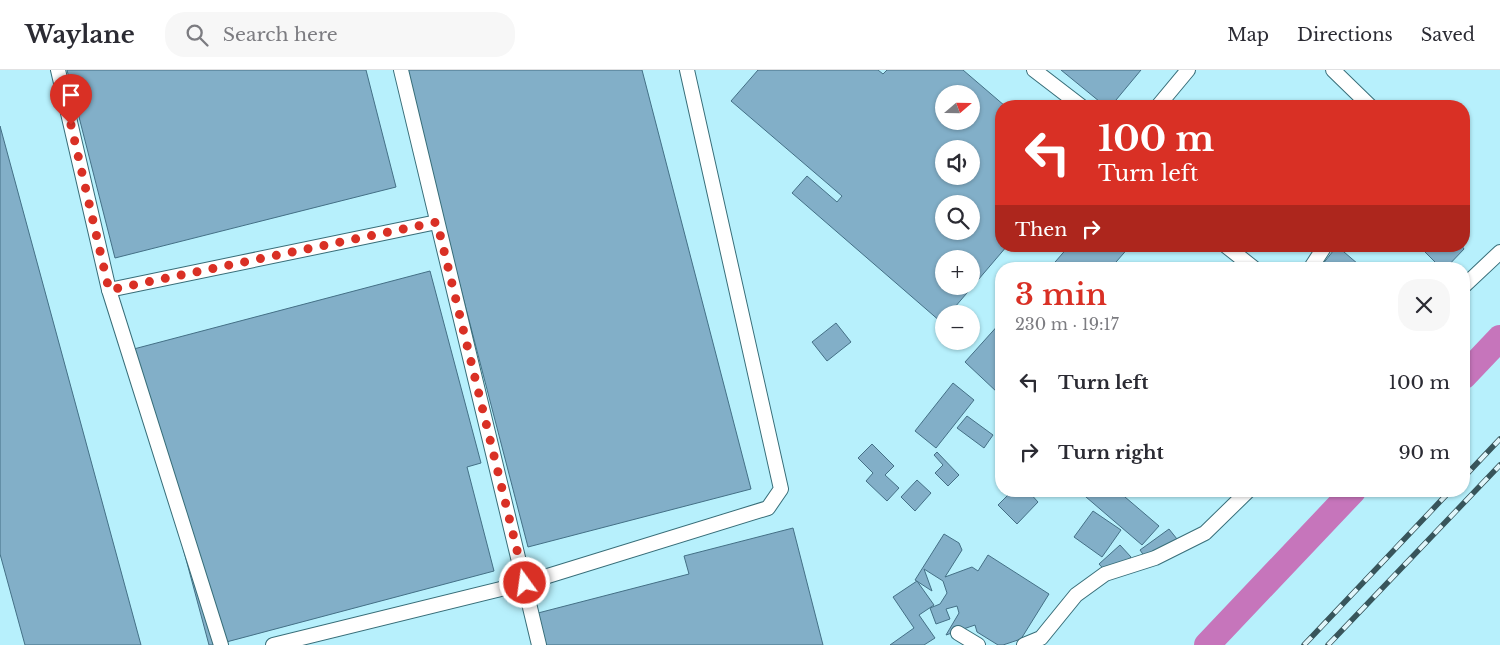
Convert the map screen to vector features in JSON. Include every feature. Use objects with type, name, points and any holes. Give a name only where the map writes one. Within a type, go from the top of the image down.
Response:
[{"type":"lane","points":[[58,70],[109,290],[221,645]]},
{"type":"lane","points":[[401,70],[540,645]]},
{"type":"lane","points":[[273,645],[525,583],[768,508],[781,489],[687,70]]},
{"type":"lane","points":[[1034,70],[1073,100]]},
{"type":"lane","points":[[1163,100],[1188,70]]},
{"type":"lane","points":[[1333,70],[1364,100]]},
{"type":"lane","points":[[109,290],[437,222]]},
{"type":"lane","points":[[1234,252],[1246,262]]},
{"type":"lane","points":[[1470,280],[1500,252]]},
{"type":"lane","points":[[1024,645],[1041,638],[1076,595],[1105,574],[1155,558],[1205,533],[1242,497]]},
{"type":"lane","points":[[958,633],[978,645]]},
{"type":"building","points":[[67,70],[366,70],[396,187],[115,258]]},
{"type":"building","points":[[404,70],[642,70],[751,489],[528,547]]},
{"type":"building","points":[[758,70],[878,70],[883,74],[887,70],[963,70],[998,100],[995,100],[995,252],[1002,252],[980,278],[980,250],[935,250],[935,295],[965,295],[957,305],[935,305],[935,317],[792,193],[807,176],[837,202],[842,196],[731,101]]},
{"type":"building","points":[[1061,70],[1141,70],[1116,100],[1098,100]]},
{"type":"building","points":[[0,126],[141,645],[25,645],[0,554]]},
{"type":"building","points":[[1064,252],[1125,252],[1116,262],[1055,262]]},
{"type":"building","points":[[1332,252],[1344,252],[1356,262],[1324,262]]},
{"type":"building","points":[[1425,252],[1461,252],[1452,262],[1435,262]]},
{"type":"building","points":[[430,271],[481,463],[467,467],[494,571],[215,645],[209,645],[130,350]]},
{"type":"building","points":[[836,323],[851,342],[827,361],[812,342]]},
{"type":"building","points":[[995,329],[995,390],[965,362],[976,350],[980,350],[980,345]]},
{"type":"building","points":[[953,383],[974,400],[936,448],[915,431]]},
{"type":"building","points":[[967,416],[993,435],[984,448],[957,428]]},
{"type":"building","points":[[872,444],[894,466],[885,475],[899,488],[887,501],[866,481],[873,473],[858,458]]},
{"type":"building","points":[[937,452],[959,475],[948,486],[935,473],[943,465],[934,455]]},
{"type":"building","points":[[917,480],[931,493],[915,511],[901,497]]},
{"type":"building","points":[[1006,497],[1033,497],[1038,502],[1017,524],[998,505]]},
{"type":"building","points":[[1086,497],[1125,497],[1159,526],[1142,545]]},
{"type":"building","points":[[1093,511],[1121,530],[1102,557],[1074,537]]},
{"type":"building","points":[[793,528],[823,645],[546,645],[538,613],[689,574],[684,556]]},
{"type":"building","points":[[1169,529],[1177,539],[1164,549],[1151,566],[1140,550]]},
{"type":"building","points":[[944,534],[959,543],[962,550],[945,577],[972,567],[978,571],[988,555],[1049,594],[1021,639],[998,645],[977,632],[975,625],[946,635],[959,613],[957,606],[946,609],[950,619],[936,624],[930,608],[940,604],[947,593],[943,581],[924,569],[932,591],[915,580]]},
{"type":"building","points":[[1120,545],[1131,557],[1110,576],[1099,564]]},
{"type":"building","points":[[917,581],[934,605],[919,615],[935,638],[924,645],[890,645],[914,628],[893,597]]},
{"type":"waterway","points":[[1470,370],[1500,338]]},
{"type":"waterway","points":[[1207,645],[1347,497]]},
{"type":"railway","points":[[1470,471],[1500,439]]},
{"type":"railway","points":[[1470,496],[1500,465]]},
{"type":"railway","points":[[1304,645],[1444,497]]},
{"type":"railway","points":[[1328,645],[1469,497]]},
{"type":"route","points":[[71,125],[109,290],[437,222],[525,583]]}]
